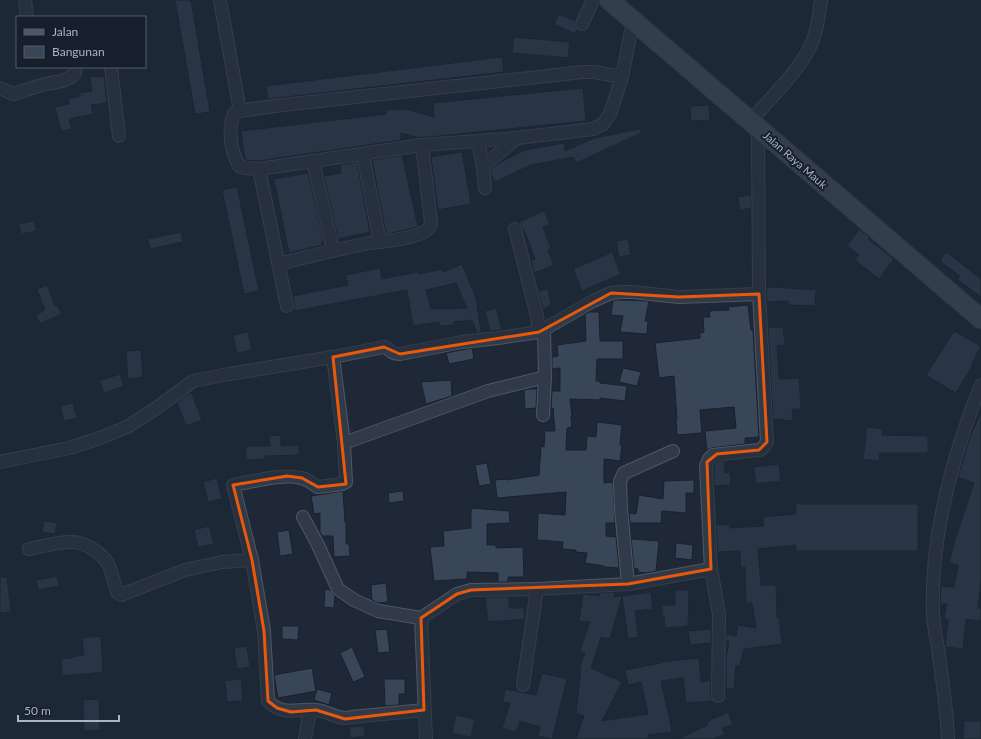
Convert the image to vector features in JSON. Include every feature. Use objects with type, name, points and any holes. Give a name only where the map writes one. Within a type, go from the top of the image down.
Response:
[{"type":"main road","name":"Jalan Raya Mauk","points":[[609,0],[981,319]]},
{"type":"street","points":[[25,0],[27,16]]},
{"type":"street","points":[[220,0],[240,110]]},
{"type":"street","points":[[582,24],[593,0]]},
{"type":"street","points":[[718,696],[719,614],[711,569],[706,470],[707,462],[716,454],[759,450],[765,446],[767,442],[759,294],[754,124],[808,51],[813,41],[817,26],[821,0]]},
{"type":"street","points":[[622,77],[595,72],[583,72],[240,110],[234,113],[230,130],[231,142],[239,166],[243,168],[259,169],[422,145],[517,138],[581,131],[598,127],[610,114],[622,77],[633,22]]},
{"type":"street","points":[[0,88],[13,94],[44,84],[62,81],[71,77],[75,73],[76,68]]},
{"type":"street","points":[[111,68],[119,136]]},
{"type":"street","points":[[483,166],[517,138]]},
{"type":"street","points":[[478,141],[483,166],[485,188]]},
{"type":"street","points":[[279,264],[333,250],[401,239],[424,232],[430,228],[431,222],[422,145]]},
{"type":"street","points":[[363,154],[380,242]]},
{"type":"street","points":[[313,161],[333,250]]},
{"type":"street","points":[[259,169],[287,306]]},
{"type":"street","points":[[515,229],[542,331],[545,377],[543,415]]},
{"type":"street","points":[[0,462],[84,444],[120,430],[155,409],[193,381],[236,372],[333,357],[384,347],[395,354],[400,354],[462,342],[542,331],[593,301],[611,293],[632,292],[679,297],[759,294]]},
{"type":"street","points":[[333,357],[344,443],[346,482],[342,484],[318,487],[308,480],[286,476],[233,485],[252,560],[264,631],[268,701],[277,708],[291,712],[321,710],[344,719],[424,710]]},
{"type":"street","points":[[344,443],[488,391],[545,377]]},
{"type":"street","points":[[948,739],[947,721],[933,617],[933,589],[936,555],[940,520],[953,464],[981,385]]},
{"type":"street","points":[[628,584],[620,481],[624,473],[673,451]]},
{"type":"street","points":[[303,517],[317,543],[338,589],[354,600],[378,611],[421,618],[457,594],[471,590],[537,589],[628,584],[711,569]]},
{"type":"street","points":[[29,549],[73,542],[94,550],[106,560],[116,589],[121,595],[185,570],[222,562],[252,560]]},
{"type":"street","points":[[523,685],[537,589]]},
{"type":"street","points":[[421,618],[426,739]]},
{"type":"street","points":[[305,739],[310,710]]},
{"type":"highlighted area","points":[[611,293],[679,297],[759,294],[767,442],[759,450],[717,454],[707,462],[711,569],[628,584],[471,590],[457,594],[421,618],[424,710],[345,719],[316,710],[291,712],[277,708],[268,701],[264,631],[252,560],[233,485],[287,476],[302,478],[318,487],[346,484],[333,357],[384,347],[400,354],[539,332]]},
{"type":"building","points":[[175,0],[191,0],[210,112],[195,114]]},
{"type":"building","points":[[559,14],[575,21],[577,29],[575,34],[554,24]]},
{"type":"building","points":[[514,37],[570,42],[568,58],[512,53]]},
{"type":"building","points":[[502,57],[504,72],[268,99],[266,86]]},
{"type":"building","points":[[104,76],[107,103],[91,105],[93,114],[69,119],[72,129],[61,131],[55,107],[69,104],[68,99],[80,96],[80,93],[92,91],[90,77]]},
{"type":"building","points":[[583,88],[586,121],[419,138],[401,133],[401,140],[259,161],[245,160],[241,131],[386,114],[386,110],[405,109],[434,117],[433,103]]},
{"type":"building","points":[[709,105],[710,120],[691,121],[690,106]]},
{"type":"building","points":[[640,129],[641,133],[576,163],[573,157],[531,165],[495,182],[491,174],[491,169],[499,163],[525,150],[564,143],[565,151],[594,138]]},
{"type":"building","points":[[462,152],[471,204],[438,210],[431,157]]},
{"type":"building","points":[[402,155],[418,227],[386,234],[372,160]]},
{"type":"building","points":[[357,162],[370,232],[338,239],[324,176],[341,173],[340,165]]},
{"type":"building","points":[[308,173],[324,242],[322,242],[322,245],[289,253],[274,179]]},
{"type":"building","points":[[237,187],[259,291],[244,294],[222,190]]},
{"type":"building","points":[[751,195],[751,208],[740,210],[738,197]]},
{"type":"building","points":[[544,211],[550,224],[543,227],[551,248],[548,250],[554,265],[534,273],[531,260],[535,259],[526,235],[519,222]]},
{"type":"building","points":[[34,221],[36,231],[21,234],[19,224]]},
{"type":"building","points":[[859,229],[869,237],[868,239],[894,259],[879,279],[855,260],[859,255],[847,246]]},
{"type":"building","points":[[181,232],[183,242],[150,249],[148,239]]},
{"type":"building","points":[[628,239],[631,255],[619,257],[616,241]]},
{"type":"building","points":[[612,252],[621,274],[582,291],[573,269]]},
{"type":"building","points":[[946,252],[981,279],[981,297],[957,279],[960,276],[940,261]]},
{"type":"building","points":[[462,264],[476,298],[481,332],[477,333],[472,320],[454,322],[455,325],[439,326],[439,322],[413,326],[407,290],[294,311],[293,296],[348,285],[346,275],[380,268],[382,279],[443,269],[443,272]],"holes":[[[456,283],[467,308],[431,309],[426,290]]]},
{"type":"building","points":[[47,285],[55,306],[57,305],[62,314],[40,324],[36,315],[45,310],[37,289]]},
{"type":"building","points":[[774,287],[816,290],[815,306],[788,305],[788,301],[767,302],[766,288]]},
{"type":"building","points":[[548,289],[551,305],[543,309],[538,291]]},
{"type":"building","points":[[613,300],[649,301],[645,321],[648,321],[647,334],[620,332],[623,316],[611,315]]},
{"type":"building","points":[[748,305],[751,330],[753,330],[759,437],[745,438],[745,444],[707,450],[705,431],[736,428],[734,407],[700,410],[702,433],[677,435],[674,376],[659,378],[655,343],[700,338],[700,333],[704,332],[703,317],[710,317],[709,311],[729,310],[728,307]]},
{"type":"building","points":[[496,308],[502,330],[490,331],[485,311]]},
{"type":"building","points":[[589,312],[599,312],[600,341],[623,341],[623,359],[597,359],[596,381],[600,381],[600,383],[627,386],[625,401],[600,398],[600,400],[570,399],[572,427],[567,428],[566,450],[586,450],[587,436],[596,437],[597,422],[622,425],[620,461],[604,459],[604,483],[613,482],[615,523],[606,523],[606,536],[616,537],[619,568],[585,563],[587,553],[576,552],[576,550],[562,549],[563,542],[537,540],[538,513],[565,515],[566,492],[497,498],[495,480],[507,480],[539,475],[541,446],[544,447],[545,431],[555,431],[553,408],[551,408],[552,391],[560,391],[560,368],[552,369],[552,357],[558,356],[557,345],[586,341],[585,314]]},
{"type":"building","points":[[783,327],[785,345],[777,346],[779,379],[799,378],[801,409],[792,409],[793,420],[783,421],[783,419],[773,420],[768,328]]},
{"type":"building","points":[[954,331],[981,346],[973,364],[956,393],[926,375]]},
{"type":"building","points":[[248,332],[252,350],[237,353],[233,335]]},
{"type":"building","points":[[472,348],[474,359],[449,364],[446,353]]},
{"type":"building","points":[[141,350],[143,377],[128,379],[126,351]]},
{"type":"building","points":[[623,368],[641,372],[637,386],[619,382]]},
{"type":"building","points":[[120,374],[124,386],[104,393],[99,381]]},
{"type":"building","points":[[451,380],[452,396],[426,404],[421,382]]},
{"type":"building","points":[[537,389],[536,408],[525,409],[524,390]]},
{"type":"building","points":[[191,392],[202,420],[186,426],[177,402]]},
{"type":"building","points":[[73,403],[77,418],[64,421],[60,406]]},
{"type":"building","points":[[981,412],[981,581],[978,608],[981,609],[981,621],[966,619],[963,649],[945,647],[948,620],[944,619],[947,604],[940,604],[941,586],[954,587],[958,565],[949,563],[974,483],[958,477],[970,437]]},
{"type":"building","points":[[867,427],[883,429],[882,435],[928,436],[928,453],[880,453],[879,461],[863,459]]},
{"type":"building","points":[[281,435],[281,446],[299,445],[299,455],[265,456],[265,459],[246,460],[246,446],[270,446],[269,436]]},
{"type":"building","points":[[724,461],[725,473],[730,472],[731,485],[714,486],[714,467],[716,462]]},
{"type":"building","points":[[487,463],[491,484],[479,486],[475,465]]},
{"type":"building","points":[[779,464],[781,481],[756,484],[754,467]]},
{"type":"building","points":[[217,478],[222,499],[208,502],[203,482]]},
{"type":"building","points":[[694,480],[694,493],[686,493],[686,513],[662,511],[661,523],[630,523],[629,513],[636,514],[639,495],[663,499],[664,481]]},
{"type":"building","points":[[343,491],[346,522],[346,544],[349,544],[350,556],[334,557],[333,536],[322,536],[320,532],[320,513],[314,514],[311,496]]},
{"type":"building","points":[[403,491],[404,501],[389,503],[388,493]]},
{"type":"building","points":[[796,504],[918,504],[918,551],[796,551],[796,545],[758,549],[761,585],[776,585],[777,618],[779,618],[782,644],[744,649],[740,666],[736,665],[734,689],[726,689],[726,658],[729,641],[726,642],[726,634],[736,636],[738,625],[756,628],[752,603],[746,603],[745,567],[741,568],[740,551],[718,552],[716,525],[729,524],[730,528],[764,526],[763,517],[796,514]]},
{"type":"building","points":[[471,508],[509,511],[510,523],[487,524],[487,545],[496,545],[496,548],[523,547],[524,577],[508,577],[508,582],[498,582],[498,573],[467,572],[467,579],[434,581],[430,547],[444,546],[443,531],[471,528]]},
{"type":"building","points":[[44,521],[57,523],[55,534],[42,532]]},
{"type":"building","points":[[209,526],[214,544],[198,547],[194,530]]},
{"type":"building","points":[[289,530],[293,554],[280,556],[277,532]]},
{"type":"building","points":[[631,539],[659,541],[656,571],[646,573],[638,572],[638,569],[634,568]]},
{"type":"building","points":[[676,543],[693,545],[692,560],[675,558]]},
{"type":"building","points":[[57,576],[59,586],[38,590],[36,580]]},
{"type":"building","points":[[0,577],[7,577],[11,612],[0,613]]},
{"type":"building","points":[[386,583],[388,602],[378,603],[372,600],[371,585]]},
{"type":"building","points":[[325,589],[330,590],[335,596],[334,608],[324,607]]},
{"type":"building","points":[[675,590],[689,590],[688,626],[665,628],[664,616],[662,616],[662,605],[675,605]]},
{"type":"building","points":[[615,592],[614,597],[622,596],[610,639],[601,637],[591,668],[622,682],[602,721],[648,714],[641,682],[628,685],[625,670],[661,663],[660,662],[699,658],[701,682],[711,680],[710,696],[713,701],[686,703],[683,678],[661,681],[672,732],[648,735],[648,739],[576,739],[584,716],[576,713],[581,669],[579,669],[585,653],[580,651],[590,622],[579,621],[583,594],[599,596],[600,593]]},
{"type":"building","points":[[651,592],[653,609],[635,611],[638,637],[628,639],[622,596]]},
{"type":"building","points":[[485,597],[509,597],[509,608],[524,608],[525,619],[488,622]]},
{"type":"building","points":[[282,626],[299,626],[298,640],[282,639]]},
{"type":"building","points":[[387,629],[390,652],[378,653],[375,630]]},
{"type":"building","points":[[711,629],[711,643],[690,645],[688,631]]},
{"type":"building","points":[[101,636],[103,672],[62,676],[61,659],[84,655],[82,638]]},
{"type":"building","points":[[247,646],[250,667],[237,669],[234,648]]},
{"type":"building","points":[[352,647],[365,677],[353,682],[340,653]]},
{"type":"building","points":[[312,668],[316,691],[278,698],[274,675]]},
{"type":"building","points":[[542,673],[567,679],[552,739],[538,736],[540,727],[520,721],[516,732],[502,728],[510,703],[503,702],[505,689],[536,695]]},
{"type":"building","points":[[241,679],[243,701],[227,702],[225,681]]},
{"type":"building","points":[[384,679],[405,679],[405,694],[399,694],[399,705],[385,706]]},
{"type":"building","points":[[317,689],[332,693],[329,705],[314,700]]},
{"type":"building","points":[[99,699],[100,730],[84,731],[83,700]]},
{"type":"building","points":[[728,712],[733,725],[722,728],[725,734],[713,739],[678,739],[708,725],[706,722]]},
{"type":"building","points":[[456,715],[475,719],[471,737],[452,733]]},
{"type":"building","points":[[964,721],[981,721],[981,739],[963,739]]},
{"type":"building","points":[[364,726],[365,736],[350,738],[349,727]]}]
